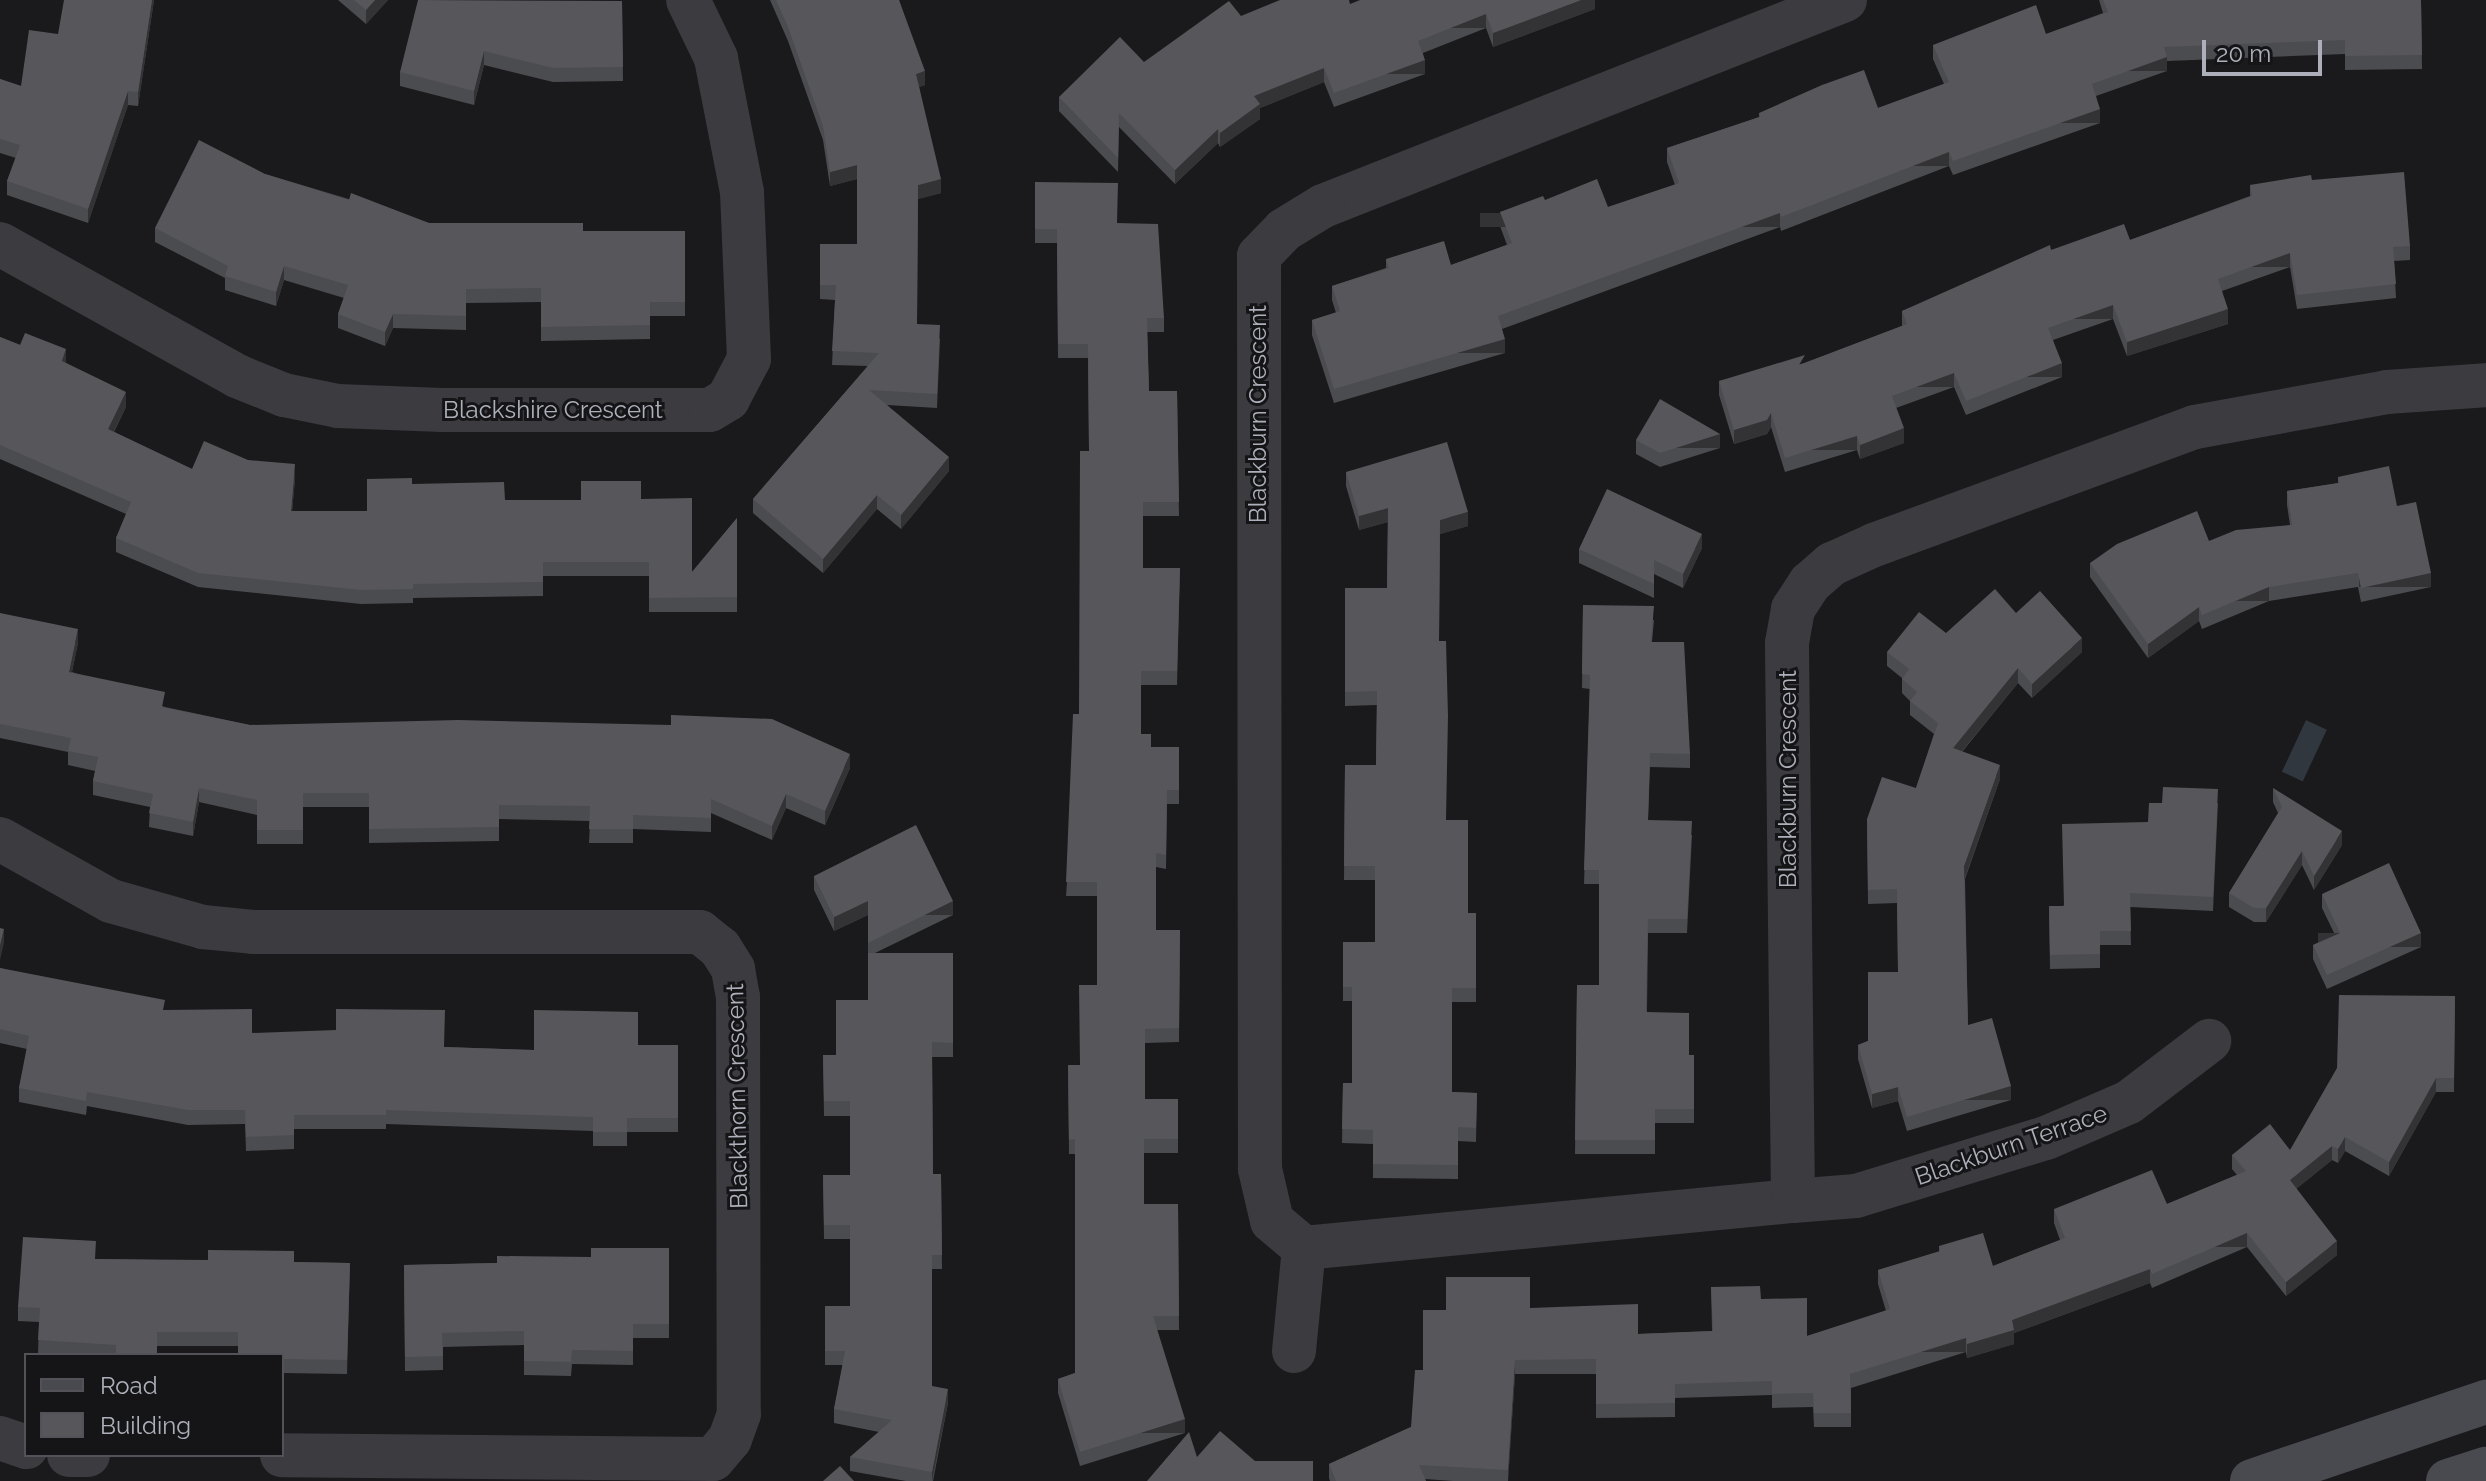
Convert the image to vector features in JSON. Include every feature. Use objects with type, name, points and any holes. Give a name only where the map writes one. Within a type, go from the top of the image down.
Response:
[{"type":"main road","points":[[2252,1481],[2486,1402]]},
{"type":"main road","points":[[2448,1481],[2486,1469]]},
{"type":"street","name":"Blackshire Crescent","points":[[0,244],[237,376],[284,395],[338,406],[442,410],[710,410],[728,399],[749,359],[742,192],[716,58],[688,0]]},
{"type":"street","name":"Blackburn Crescent","points":[[1304,1248],[1272,1221],[1260,1169],[1259,256],[1284,230],[1323,206],[1845,0]]},
{"type":"street","name":"Blackburn Crescent","points":[[1793,1201],[1787,643],[1793,609],[1810,583],[1832,564],[1874,545],[2195,427],[2387,392],[2486,385]]},
{"type":"street","name":"Blackthorn Crescent","points":[[0,839],[111,901],[203,927],[253,932],[700,932],[720,948],[733,969],[738,997],[739,1414],[730,1439],[713,1459],[284,1455]]},
{"type":"street","name":"Blackburn Terrace","points":[[1793,1201],[1856,1196],[2046,1138],[2129,1102],[2209,1041]]},
{"type":"street","points":[[1294,1351],[1304,1248],[1793,1201]]},
{"type":"street","points":[[0,1438],[24,1446]]},
{"type":"shaded area","points":[[2306,720],[2327,730],[2303,781],[2282,772]]},
{"type":"building","points":[[64,0],[152,0],[138,92],[128,91],[88,209],[7,181],[20,145],[0,139],[0,79],[21,86],[29,30],[58,34]]},
{"type":"building","points":[[354,0],[375,0],[366,10]]},
{"type":"building","points":[[418,0],[622,1],[623,67],[553,68],[484,51],[474,91],[400,72]]},
{"type":"building","points":[[776,0],[899,0],[925,71],[916,74],[941,179],[918,185],[917,324],[940,325],[937,394],[869,390],[949,457],[901,515],[877,495],[823,559],[753,499],[879,353],[832,351],[836,285],[820,285],[820,244],[857,244],[857,165],[830,172],[823,126]]},
{"type":"building","points":[[1280,0],[1349,0],[1350,4],[1360,0],[1581,0],[1493,33],[1486,14],[1418,41],[1425,60],[1334,93],[1324,68],[1254,96],[1260,104],[1220,133],[1218,129],[1175,170],[1119,113],[1118,158],[1059,97],[1120,37],[1144,62],[1229,1],[1241,16]]},
{"type":"building","points":[[2103,0],[2421,0],[2422,55],[2345,56],[2345,40],[2164,47],[2167,57],[2092,84],[2100,109],[1953,161],[1949,152],[1781,217],[1780,213],[1498,316],[1505,339],[1334,389],[1312,320],[1340,311],[1332,286],[1389,268],[1386,259],[1444,241],[1451,265],[1512,243],[1500,212],[1543,196],[1545,200],[1597,179],[1608,207],[1679,183],[1667,148],[1760,117],[1759,113],[1864,70],[1878,108],[1949,82],[1933,45],[2036,5],[2046,34],[2108,12]]},
{"type":"building","points":[[199,140],[265,174],[349,200],[351,193],[429,223],[583,223],[583,231],[685,231],[685,302],[650,302],[650,325],[541,327],[541,288],[466,289],[466,316],[393,314],[385,332],[338,314],[348,285],[284,266],[276,292],[225,276],[228,266],[155,228]]},
{"type":"building","points":[[2404,172],[2410,246],[2393,247],[2396,284],[2297,295],[2290,253],[2218,279],[2228,309],[2127,342],[2113,305],[2048,328],[2062,363],[1966,401],[1954,373],[1892,396],[1904,428],[1860,445],[1857,436],[1785,458],[1771,413],[1767,420],[1734,430],[1719,381],[1805,355],[1799,365],[1907,324],[1902,311],[2050,245],[2051,250],[2124,224],[2130,240],[2252,196],[2250,185],[2311,175],[2312,180]]},
{"type":"building","points":[[1035,182],[1118,183],[1117,223],[1158,224],[1164,318],[1147,318],[1149,391],[1177,391],[1179,502],[1143,502],[1143,568],[1180,568],[1177,671],[1141,671],[1141,734],[1151,734],[1151,747],[1179,747],[1179,790],[1167,790],[1166,855],[1156,853],[1156,930],[1180,930],[1179,1028],[1145,1029],[1145,1099],[1178,1099],[1178,1139],[1144,1139],[1144,1204],[1178,1204],[1179,1316],[1153,1316],[1185,1419],[1080,1452],[1058,1379],[1075,1373],[1075,1139],[1069,1140],[1068,1065],[1080,1065],[1079,985],[1097,985],[1097,882],[1066,882],[1073,714],[1079,714],[1080,451],[1089,451],[1088,344],[1058,344],[1057,229],[1035,229]]},
{"type":"building","points":[[25,333],[66,349],[62,361],[126,392],[108,429],[192,469],[204,441],[248,460],[295,464],[291,511],[367,511],[367,479],[412,478],[412,484],[504,482],[505,500],[581,500],[581,481],[641,481],[641,499],[692,498],[692,572],[737,518],[737,597],[649,598],[649,562],[543,562],[543,582],[413,584],[413,589],[361,590],[198,573],[116,538],[131,502],[0,445],[0,337],[20,345]]},
{"type":"building","points":[[1660,399],[1720,434],[1660,453],[1636,440]]},
{"type":"building","points":[[1447,442],[1468,512],[1440,520],[1439,641],[1446,641],[1448,716],[1446,820],[1468,820],[1468,913],[1476,913],[1476,988],[1452,988],[1452,1092],[1477,1093],[1476,1128],[1458,1127],[1458,1165],[1373,1164],[1373,1130],[1342,1129],[1343,1083],[1352,1083],[1352,987],[1343,987],[1343,942],[1375,942],[1375,866],[1344,866],[1345,765],[1376,765],[1377,691],[1345,692],[1345,588],[1387,588],[1388,508],[1359,516],[1346,472]]},
{"type":"building","points":[[2389,466],[2397,506],[2416,502],[2431,573],[2361,588],[2358,573],[2269,587],[2202,615],[2199,607],[2148,644],[2090,563],[2117,544],[2197,511],[2209,541],[2236,530],[2292,525],[2287,491],[2339,483],[2338,477]]},
{"type":"building","points":[[1607,489],[1702,534],[1683,574],[1654,560],[1654,584],[1579,549]]},
{"type":"building","points":[[1995,589],[2016,613],[2040,591],[2082,638],[2032,684],[2018,668],[1953,748],[2000,765],[1964,866],[1968,1025],[1992,1018],[2011,1086],[1907,1117],[1898,1087],[1872,1094],[1858,1045],[1868,1041],[1868,972],[1898,972],[1897,889],[1868,890],[1867,819],[1882,777],[1916,788],[1938,723],[1910,701],[1917,692],[1902,679],[1909,669],[1887,652],[1919,612],[1946,633]]},
{"type":"building","points":[[1583,605],[1654,606],[1651,642],[1684,642],[1690,754],[1650,753],[1648,820],[1692,821],[1687,919],[1648,919],[1646,1012],[1689,1013],[1689,1055],[1694,1055],[1694,1109],[1655,1109],[1655,1140],[1575,1140],[1577,985],[1599,985],[1599,870],[1584,870],[1590,675],[1582,674]]},
{"type":"building","points":[[0,613],[78,629],[69,672],[165,692],[162,707],[250,725],[458,720],[671,725],[671,715],[772,719],[850,754],[825,811],[786,794],[772,826],[711,799],[711,818],[633,815],[633,829],[589,829],[590,806],[499,805],[499,827],[369,829],[369,793],[303,793],[303,830],[257,830],[257,800],[199,788],[193,822],[149,813],[153,794],[93,781],[98,757],[68,751],[71,738],[0,724]]},
{"type":"building","points":[[2163,787],[2218,789],[2213,897],[2130,893],[2131,931],[2100,931],[2100,954],[2050,955],[2049,906],[2064,906],[2062,824],[2148,822],[2149,803],[2162,803]]},
{"type":"building","points":[[2273,788],[2342,831],[2314,876],[2302,851],[2266,908],[2254,908],[2229,893],[2282,807]]},
{"type":"building","points":[[916,825],[953,901],[868,943],[868,901],[834,917],[814,876]]},
{"type":"building","points":[[2389,863],[2421,933],[2327,975],[2313,945],[2340,933],[2322,894]]},
{"type":"building","points":[[868,953],[953,953],[953,1043],[932,1042],[933,1174],[941,1174],[942,1255],[932,1255],[932,1386],[948,1389],[932,1472],[850,1457],[892,1420],[834,1409],[845,1351],[825,1351],[825,1306],[850,1306],[850,1225],[824,1225],[823,1175],[850,1175],[850,1101],[824,1101],[823,1055],[836,1055],[836,1000],[868,1000]]},
{"type":"building","points":[[0,968],[165,1000],[163,1010],[252,1009],[252,1033],[336,1030],[336,1009],[445,1010],[444,1047],[534,1050],[534,1010],[638,1012],[638,1045],[678,1045],[678,1118],[627,1118],[627,1132],[593,1132],[593,1117],[386,1110],[386,1115],[294,1115],[294,1135],[246,1137],[245,1110],[188,1110],[87,1092],[86,1101],[19,1088],[29,1036],[0,1029]]},
{"type":"building","points":[[2339,995],[2455,996],[2454,1078],[2436,1078],[2389,1162],[2345,1137],[2338,1149],[2332,1146],[2290,1180],[2337,1241],[2286,1282],[2247,1233],[2152,1274],[2150,1269],[2012,1320],[2014,1330],[1967,1344],[1966,1338],[1850,1374],[1851,1413],[1814,1413],[1813,1393],[1772,1394],[1772,1381],[1675,1384],[1675,1403],[1596,1404],[1596,1359],[1515,1360],[1508,1470],[1419,1465],[1426,1481],[1336,1481],[1329,1464],[1411,1427],[1415,1370],[1423,1370],[1423,1310],[1446,1310],[1446,1277],[1530,1277],[1530,1308],[1638,1304],[1638,1334],[1713,1331],[1711,1287],[1760,1286],[1761,1299],[1807,1298],[1807,1336],[1890,1309],[1878,1270],[1940,1251],[1939,1246],[1983,1233],[1993,1266],[2065,1238],[2054,1209],[2152,1170],[2167,1204],[2246,1171],[2232,1155],[2270,1124],[2290,1150],[2337,1068]]},
{"type":"building","points":[[23,1237],[96,1241],[95,1259],[208,1260],[208,1250],[294,1251],[294,1262],[350,1263],[347,1360],[284,1359],[284,1353],[238,1353],[238,1332],[157,1332],[157,1353],[116,1353],[116,1345],[38,1340],[40,1308],[18,1307]]},
{"type":"building","points":[[591,1248],[669,1248],[669,1324],[633,1324],[633,1351],[572,1350],[571,1362],[524,1361],[524,1331],[442,1333],[443,1356],[405,1357],[404,1265],[497,1263],[497,1256],[591,1257]]},
{"type":"building","points":[[1220,1431],[1255,1461],[1313,1461],[1313,1481],[1147,1481],[1189,1432],[1197,1457]]},
{"type":"building","points":[[840,1466],[854,1481],[823,1481]]}]
